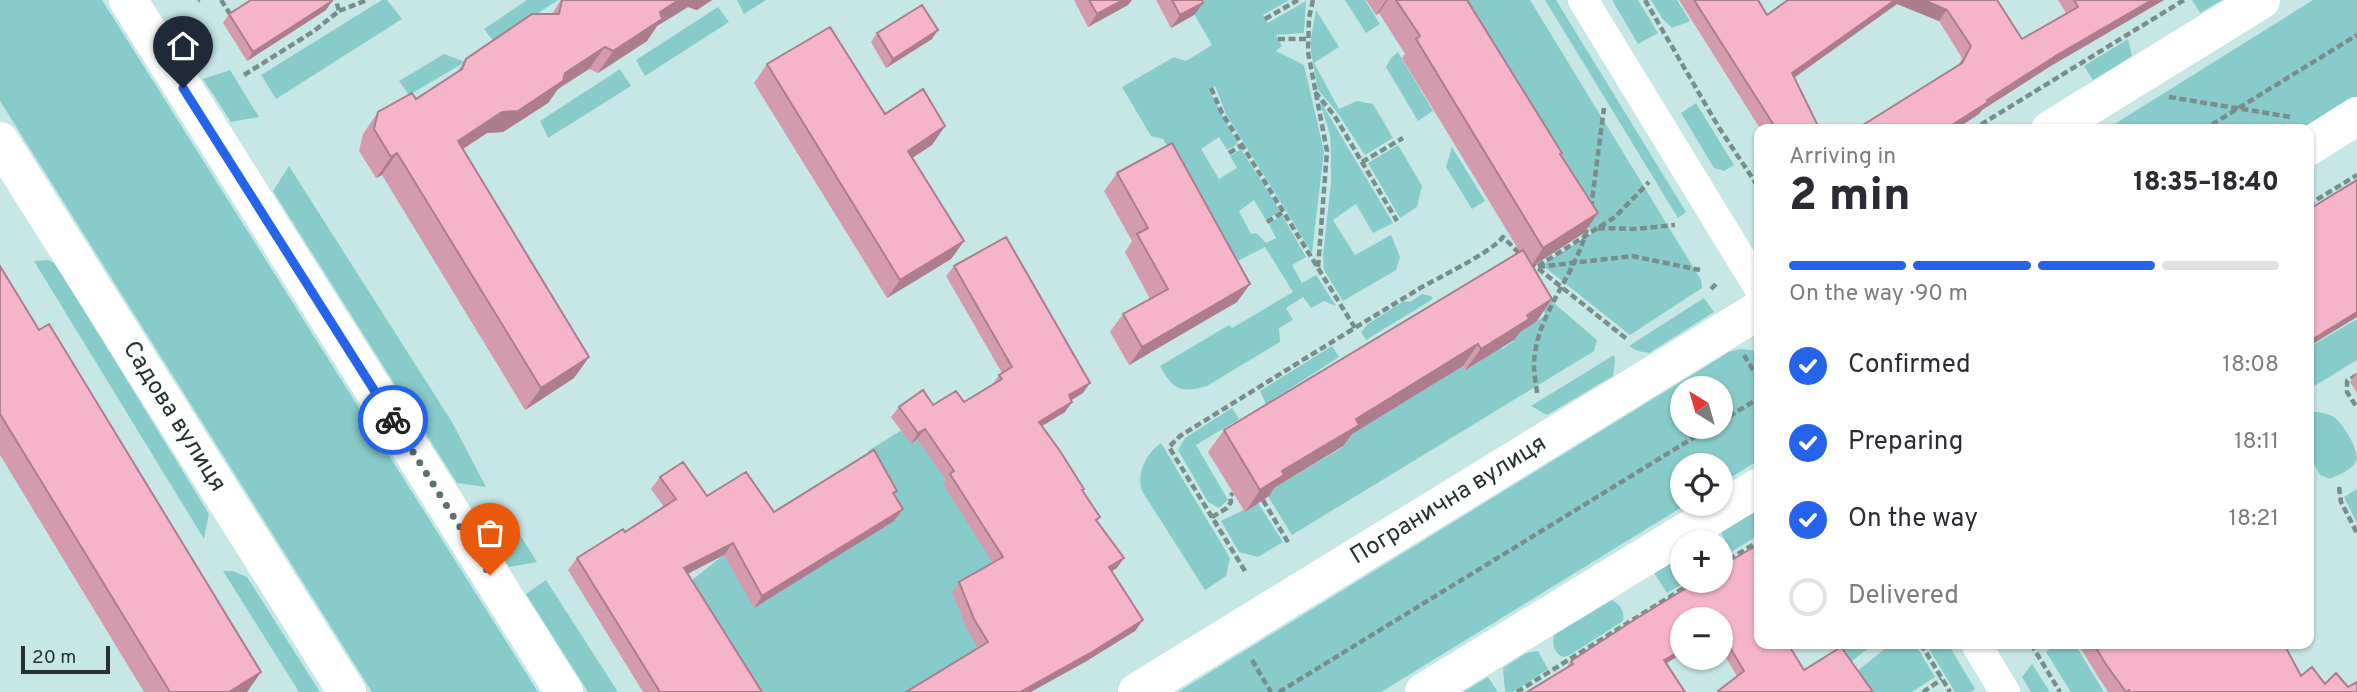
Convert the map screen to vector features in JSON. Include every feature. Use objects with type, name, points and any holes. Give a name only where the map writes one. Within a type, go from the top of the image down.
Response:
[{"type":"main road","points":[[128,0],[564,692]]},
{"type":"main road","points":[[2060,124],[2261,0]]},
{"type":"main road","points":[[2314,130],[2357,116]]},
{"type":"main road","name":"Садова вулиця","points":[[0,141],[347,692]]},
{"type":"main road","name":"Погранична вулиця","points":[[1137,692],[1754,313]]},
{"type":"main road","points":[[1424,692],[1754,489]]},
{"type":"street","points":[[1583,0],[1754,280]]},
{"type":"street","points":[[1979,649],[2005,692]]},
{"type":"path","points":[[220,0],[232,17]]},
{"type":"path","points":[[337,0],[339,11]]},
{"type":"path","points":[[244,75],[339,11],[367,0]]},
{"type":"path","points":[[1265,19],[1298,0]]},
{"type":"path","points":[[1313,0],[1309,18],[1308,52],[1327,151],[1318,269]]},
{"type":"path","points":[[1645,0],[1718,127],[1754,181]]},
{"type":"path","points":[[1982,124],[2184,0]]},
{"type":"path","points":[[2212,124],[2357,35]]},
{"type":"path","points":[[1278,39],[1308,39]]},
{"type":"path","points":[[1211,88],[1222,113],[1355,328]]},
{"type":"path","points":[[1315,92],[1334,115],[1397,220]]},
{"type":"path","points":[[2169,97],[2236,109],[2279,124]]},
{"type":"path","points":[[1537,393],[1534,365],[1540,334],[1575,263],[1586,234],[1604,108]]},
{"type":"path","points":[[1362,162],[1404,138]]},
{"type":"path","points":[[1229,153],[1242,145]]},
{"type":"path","points":[[2314,201],[2357,175]]},
{"type":"path","points":[[1537,267],[1615,217],[1649,183]]},
{"type":"path","points":[[1268,222],[1283,212]]},
{"type":"path","points":[[1598,228],[1634,229],[1675,225]]},
{"type":"path","points":[[1245,571],[1169,447],[1180,436],[1355,328],[1449,271],[1492,250],[1503,237],[1523,257],[1628,340]]},
{"type":"path","points":[[1537,267],[1632,256],[1700,270]]},
{"type":"path","points":[[1711,289],[1717,283]]},
{"type":"path","points":[[1740,349],[1754,372]]},
{"type":"path","points":[[2357,375],[2347,382],[2347,392],[2357,408]]},
{"type":"path","points":[[1733,414],[1754,401]]},
{"type":"path","points":[[1279,692],[1691,439]]},
{"type":"path","points":[[2339,487],[2341,502],[2357,533]]},
{"type":"path","points":[[1212,517],[1227,508],[1233,493]]},
{"type":"path","points":[[1263,500],[1289,544]]},
{"type":"path","points":[[1733,557],[1754,544]]},
{"type":"path","points":[[1517,692],[1676,593]]},
{"type":"path","points":[[1924,649],[1950,692]]},
{"type":"path","points":[[2034,649],[2060,692]]},
{"type":"path","points":[[1246,650],[1270,692]]},
{"type":"path","points":[[1923,692],[1942,679]]},
{"type":"shaded area","points":[[0,0],[102,0],[538,692],[372,692],[0,101]]},
{"type":"shaded area","points":[[382,0],[387,0],[402,19],[276,99],[261,75]]},
{"type":"shaded area","points":[[527,0],[558,0],[494,42],[484,29]]},
{"type":"shaded area","points":[[737,0],[766,0],[744,14]]},
{"type":"shaded area","points":[[1186,0],[1289,0],[1263,15],[1268,23],[1306,1],[1304,33],[1276,35],[1282,46],[1276,51],[1304,65],[1324,151],[1312,253],[1226,114],[1215,86],[1209,90],[1238,144],[1227,150],[1219,137],[1201,149],[1219,179],[1237,168],[1230,156],[1241,149],[1280,211],[1266,220],[1254,200],[1239,211],[1251,234],[1256,233],[1266,243],[1276,238],[1269,224],[1282,215],[1306,257],[1292,265],[1302,283],[1316,275],[1336,306],[1324,301],[1311,308],[1303,297],[1286,308],[1293,320],[1279,328],[1280,342],[1207,386],[1190,389],[1173,385],[1160,366],[1229,325],[1232,328],[1293,292],[1265,247],[1234,263],[1163,139],[1151,136],[1122,87],[1174,57],[1186,61],[1212,45]]},
{"type":"shaded area","points":[[1345,0],[1365,0],[1380,24],[1366,33]]},
{"type":"shaded area","points":[[1453,0],[1530,0],[1701,280],[1702,288],[1630,335],[1542,265],[1592,233]]},
{"type":"shaded area","points":[[1545,0],[1556,0],[1686,212],[1678,218]]},
{"type":"shaded area","points":[[1612,0],[1638,0],[1658,33],[1638,44]]},
{"type":"shaded area","points":[[1651,0],[1677,0],[1690,21],[1672,28]]},
{"type":"shaded area","points":[[2192,0],[2222,0],[2200,13]]},
{"type":"shaded area","points":[[2313,0],[2357,0],[2357,98],[2313,124],[2115,124]]},
{"type":"shaded area","points":[[718,7],[729,22],[645,76],[636,60]]},
{"type":"shaded area","points":[[1316,10],[1339,47],[1314,63],[1339,109],[1357,101],[1373,104],[1393,138],[1365,155],[1337,112],[1318,90],[1311,52]]},
{"type":"shaded area","points":[[2128,39],[2132,56],[2093,80],[2084,66]]},
{"type":"shaded area","points":[[1398,52],[1433,111],[1418,121],[1386,67]]},
{"type":"shaded area","points":[[444,54],[465,62],[409,95],[399,81]]},
{"type":"shaded area","points":[[620,69],[631,86],[548,138],[540,121]]},
{"type":"shaded area","points":[[230,70],[259,117],[231,122],[203,79]]},
{"type":"shaded area","points":[[1319,99],[1393,223],[1373,233],[1356,204],[1333,220],[1355,255],[1391,235],[1400,257],[1396,270],[1343,301],[1324,270],[1331,151],[1330,135]]},
{"type":"shaded area","points":[[1696,103],[1734,165],[1724,171],[1714,168],[1681,113]]},
{"type":"shaded area","points":[[1398,145],[1422,186],[1417,207],[1400,218],[1368,163]]},
{"type":"shaded area","points":[[1452,147],[1485,201],[1472,209],[1446,167]]},
{"type":"shaded area","points":[[289,166],[452,422],[486,487],[457,483],[273,191]]},
{"type":"shaded area","points":[[48,260],[55,263],[209,514],[204,539],[34,261]]},
{"type":"shaded area","points":[[1521,275],[1597,340],[1594,351],[1292,535],[1266,493],[1343,447],[1340,441],[1463,366],[1465,370],[1498,345],[1502,349],[1514,341],[1512,337],[1546,315]]},
{"type":"shaded area","points":[[1422,294],[1433,299],[1366,340],[1361,332],[1368,324],[1404,301],[1410,302]]},
{"type":"shaded area","points":[[1704,298],[1714,312],[1649,353],[1629,346]]},
{"type":"shaded area","points":[[2357,319],[2357,360],[2314,386],[2314,344]]},
{"type":"shaded area","points":[[1332,346],[1339,357],[1266,404],[1260,391]]},
{"type":"shaded area","points":[[1740,349],[1754,350],[1754,463],[1733,476],[1733,453],[1670,453],[1670,514],[1381,692],[1178,692],[1670,388],[1670,439],[1733,439],[1733,376],[1690,376],[1729,352]]},
{"type":"shaded area","points":[[1614,355],[1613,376],[1547,415],[1531,406]]},
{"type":"shaded area","points":[[1232,408],[1239,419],[1196,445],[1228,500],[1219,508],[1208,502],[1178,450],[1185,438]]},
{"type":"shaded area","points":[[2314,412],[2327,414],[2338,421],[2349,436],[2357,458],[2346,471],[2330,479],[2320,475],[2314,464]]},
{"type":"shaded area","points":[[908,426],[979,465],[1029,692],[644,692],[681,589],[721,557],[722,552],[861,464],[859,459],[869,453],[868,451]]},
{"type":"shaded area","points":[[1161,443],[1230,558],[1226,576],[1205,590],[1142,491],[1141,471],[1151,453]]},
{"type":"shaded area","points":[[2357,489],[2357,523],[2344,497]]},
{"type":"shaded area","points":[[1258,503],[1283,542],[1258,557],[1239,552],[1221,521]]},
{"type":"shaded area","points":[[504,509],[537,562],[509,567],[504,559],[496,545],[493,532]]},
{"type":"shaded area","points":[[1754,512],[1754,538],[1733,551],[1733,530],[1724,530]]},
{"type":"shaded area","points":[[1670,563],[1670,591],[1667,593],[1654,573]]},
{"type":"shaded area","points":[[223,571],[233,571],[247,577],[320,692],[299,692]]},
{"type":"shaded area","points":[[546,580],[618,692],[588,692],[526,594]]},
{"type":"shaded area","points":[[1612,600],[1621,608],[1623,621],[1570,655],[1563,657],[1556,651],[1554,635]]},
{"type":"shaded area","points":[[1842,649],[1868,649],[1848,664],[1839,652]]},
{"type":"shaded area","points":[[1885,649],[1918,649],[1935,677],[1912,692],[1862,692],[1851,676]]},
{"type":"shaded area","points":[[1929,649],[1951,649],[1975,689],[1971,692],[1955,692]]},
{"type":"shaded area","points":[[2050,649],[2078,649],[2104,692],[2071,692],[2046,652]]},
{"type":"shaded area","points":[[1538,651],[1548,669],[1513,692],[1505,692],[1503,668],[1526,653]]},
{"type":"shaded area","points":[[2032,664],[2050,692],[2031,692],[2022,677]]},
{"type":"shaded area","points":[[1488,677],[1498,692],[1463,692]]},
{"type":"building","points":[[251,0],[332,1],[253,52],[229,14]]},
{"type":"building","points":[[562,0],[679,0],[660,12],[662,19],[613,51],[605,47],[565,73],[563,81],[518,111],[502,112],[458,141],[589,357],[541,388],[397,153],[391,157],[374,129],[378,112],[412,93],[416,99],[462,69],[466,59],[532,14],[559,14]]},
{"type":"building","points":[[1089,0],[1123,0],[1097,14]]},
{"type":"building","points":[[1172,0],[1202,0],[1203,3],[1180,15]]},
{"type":"building","points":[[1396,0],[1467,0],[1598,213],[1543,248],[1416,39],[1420,36]]},
{"type":"building","points":[[1694,0],[1758,0],[1767,15],[1788,0],[1895,0],[1792,73],[1817,124],[1773,124]]},
{"type":"building","points":[[1924,0],[1997,0],[2022,39],[2078,7],[2074,0],[2152,0],[2057,55],[1953,124],[1865,124],[1962,63],[1971,46],[1947,10]]},
{"type":"building","points":[[922,5],[938,30],[893,59],[877,33]]},
{"type":"building","points":[[830,27],[885,114],[923,89],[945,126],[908,151],[964,241],[900,280],[767,64]]},
{"type":"building","points":[[1172,143],[1250,284],[1142,347],[1123,314],[1168,289],[1137,234],[1148,228],[1117,173]]},
{"type":"building","points":[[2357,180],[2357,312],[2314,338],[2314,206]]},
{"type":"building","points":[[1006,237],[1090,383],[1069,395],[1072,402],[1039,422],[1084,489],[1082,490],[1100,517],[1096,520],[1124,558],[1109,567],[1143,620],[1020,692],[906,692],[988,642],[974,619],[959,582],[1003,557],[950,474],[954,471],[925,429],[918,433],[899,407],[923,390],[933,405],[956,391],[964,402],[1002,379],[999,375],[1012,367],[954,266]]},
{"type":"building","points":[[1523,250],[1552,299],[1527,315],[1529,319],[1481,349],[1478,344],[1356,419],[1359,425],[1282,471],[1284,475],[1260,490],[1224,430]]},
{"type":"building","points":[[0,266],[39,330],[49,324],[261,672],[229,692],[170,692],[0,414]]},
{"type":"building","points":[[874,450],[897,491],[893,493],[903,509],[762,596],[733,543],[684,568],[762,692],[660,692],[577,558],[623,529],[625,532],[676,499],[660,477],[683,462],[707,496],[746,472],[774,512]]},
{"type":"building","points":[[1754,547],[1754,649],[1791,649],[1804,670],[1838,649],[1842,649],[1873,692],[1719,692],[1744,671],[1733,653],[1733,607],[1670,607],[1670,657],[1664,660],[1685,692],[1527,692],[1573,664],[1571,661],[1678,593],[1733,593],[1733,559]]},
{"type":"building","points":[[2097,649],[2287,649],[2301,676],[2312,667],[2325,684],[2336,673],[2348,687],[2357,682],[2357,692],[2126,692]]},
{"type":"way so far","points":[[393,420],[490,575]]},
{"type":"route","points":[[183,88],[393,420]]}]
